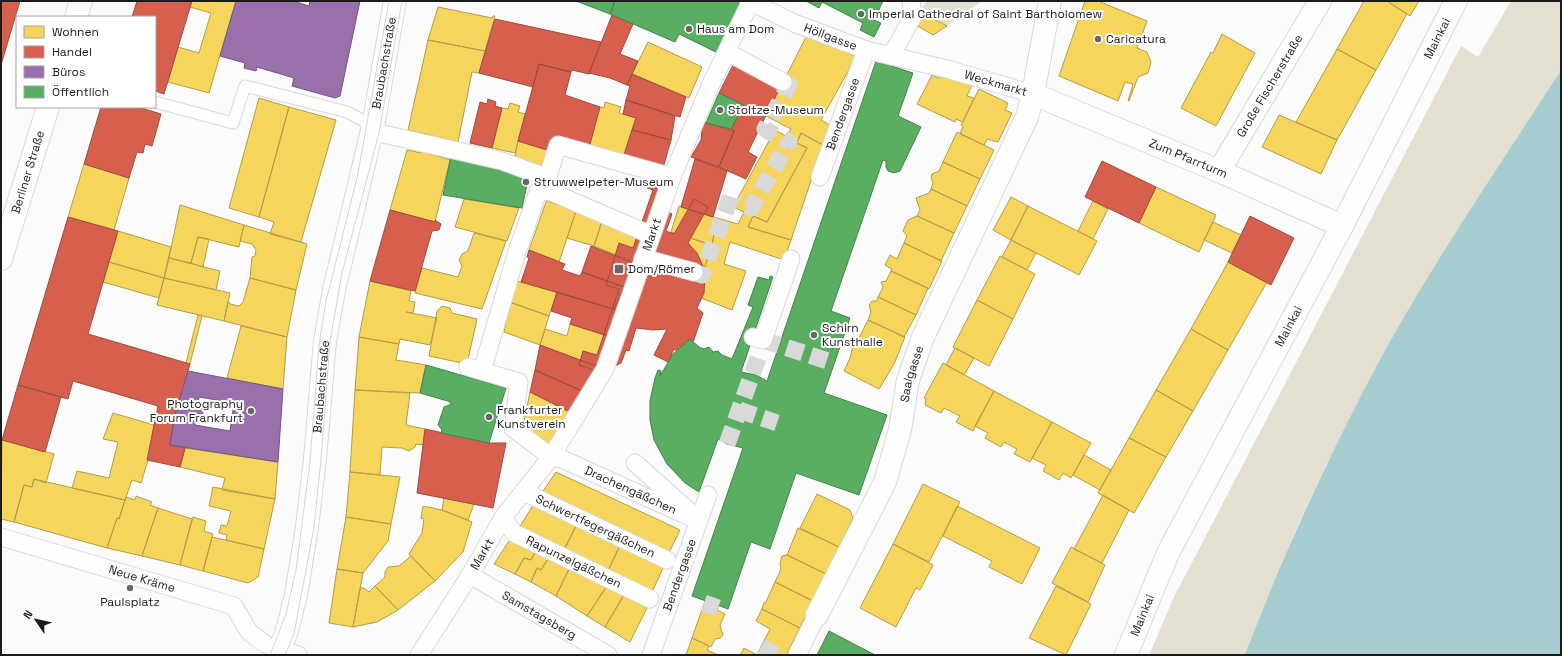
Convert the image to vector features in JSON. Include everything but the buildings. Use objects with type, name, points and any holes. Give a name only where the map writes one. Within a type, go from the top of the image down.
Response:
[{"type":"street","points":[[76,16],[81,1]]},
{"type":"street","name":"Braubachstraße","points":[[282,651],[296,595],[307,527],[315,459],[325,340],[334,290],[373,126],[395,1]]},
{"type":"street","name":"Höllgasse","points":[[750,1],[794,23],[866,50]]},
{"type":"street","name":"Markt","points":[[419,655],[470,575],[503,518],[524,492],[557,458],[604,369],[672,177],[711,84],[750,1]]},
{"type":"street","name":"Weckmarkt","points":[[866,50],[947,69],[1033,94],[1050,1]]},
{"type":"street","name":"Große Fischerstraße","points":[[1219,171],[1320,1]]},
{"type":"street","name":"Mainkai","points":[[1126,655],[1168,554],[1342,226],[1456,1]]},
{"type":"street","points":[[891,56],[914,12]]},
{"type":"street","name":"Bendergasse","points":[[820,178],[866,50]]},
{"type":"street","points":[[727,52],[783,82]]},
{"type":"street","name":"Zum Pfarrturm","points":[[1033,94],[1219,171],[1342,226]]},
{"type":"street","name":"Saalgasse","points":[[797,655],[813,613],[885,482],[900,430],[908,380],[923,337],[1027,117],[1033,94]]},
{"type":"street","name":"Berliner Straße","points":[[1,259],[48,108]]},
{"type":"street","name":"Braubachstraße","points":[[373,126],[379,133],[502,161],[544,184],[549,191],[651,235]]},
{"type":"street","points":[[557,458],[513,428],[519,382],[475,369],[511,250],[544,184],[558,145],[672,177]]},
{"type":"street","points":[[643,258],[694,272]]},
{"type":"street","points":[[758,339],[791,259]]},
{"type":"street","name":"Drachengäßchen","points":[[557,458],[699,521]]},
{"type":"street","points":[[635,463],[672,494],[699,521]]},
{"type":"street","name":"Schwertfegergäßchen","points":[[524,492],[667,560]]},
{"type":"street","name":"Bendergasse","points":[[651,655],[708,495]]},
{"type":"street","name":"Rapunzelgäßchen","points":[[503,518],[514,533],[650,599]]},
{"type":"street","name":"Neue Kräme","points":[[1,537],[234,606],[249,632],[282,651]]},
{"type":"street","name":"Samstagsberg","points":[[470,575],[608,655]]},
{"type":"lane","points":[[156,102],[233,123],[245,86],[347,112],[373,126]]},
{"type":"shaded area","points":[[926,1],[982,1],[947,26],[920,12]]},
{"type":"shaded area","points":[[1511,1],[1561,1],[1561,70],[1457,231],[1371,376],[1326,465],[1295,532],[1246,655],[1149,655],[1174,597],[1461,46],[1478,57]]},
{"type":"water","points":[[1561,70],[1561,655],[1245,655],[1273,584],[1303,515],[1370,378],[1438,260]]},
{"type":"tunnel","points":[[775,135],[765,129],[789,85],[783,82]]},
{"type":"tunnel","points":[[747,206],[751,208],[789,142],[783,139]]},
{"type":"tunnel","points":[[694,272],[702,275],[731,196],[739,201]]},
{"type":"tunnel","points":[[763,340],[834,363]]},
{"type":"tunnel","points":[[727,444],[758,358]]},
{"type":"tunnel","points":[[739,410],[777,423]]},
{"type":"tunnel","points":[[704,603],[718,608]]},
{"type":"tunnel","points":[[761,647],[776,655]]},
{"type":"tram line","points":[[270,655],[286,614],[296,570],[310,462],[319,345],[326,301],[357,178],[389,1]]},
{"type":"tram line","points":[[285,655],[294,634],[314,527],[321,460],[330,342],[342,273],[379,133],[402,1]]},
{"type":"place","name":"Imperial Cathedral of Saint Bartholomew","points":[[861,14]]},
{"type":"place","name":"Haus am Dom","points":[[689,29]]},
{"type":"place","name":"Caricatura","points":[[1098,39]]},
{"type":"place","name":"Stoltze-Museum","points":[[720,110]]},
{"type":"place","name":"Struwwelpeter-Museum","points":[[526,182]]},
{"type":"place","name":"Dom/Römer","points":[[619,269]]},
{"type":"place","name":"Schirn Kunsthalle","points":[[814,335]]},
{"type":"place","name":"Photography Forum Frankfurt","points":[[251,411]]},
{"type":"place","name":"Frankfurter Kunstverein","points":[[489,417]]},
{"type":"place","name":"Paulsplatz","points":[[130,588]]}]
